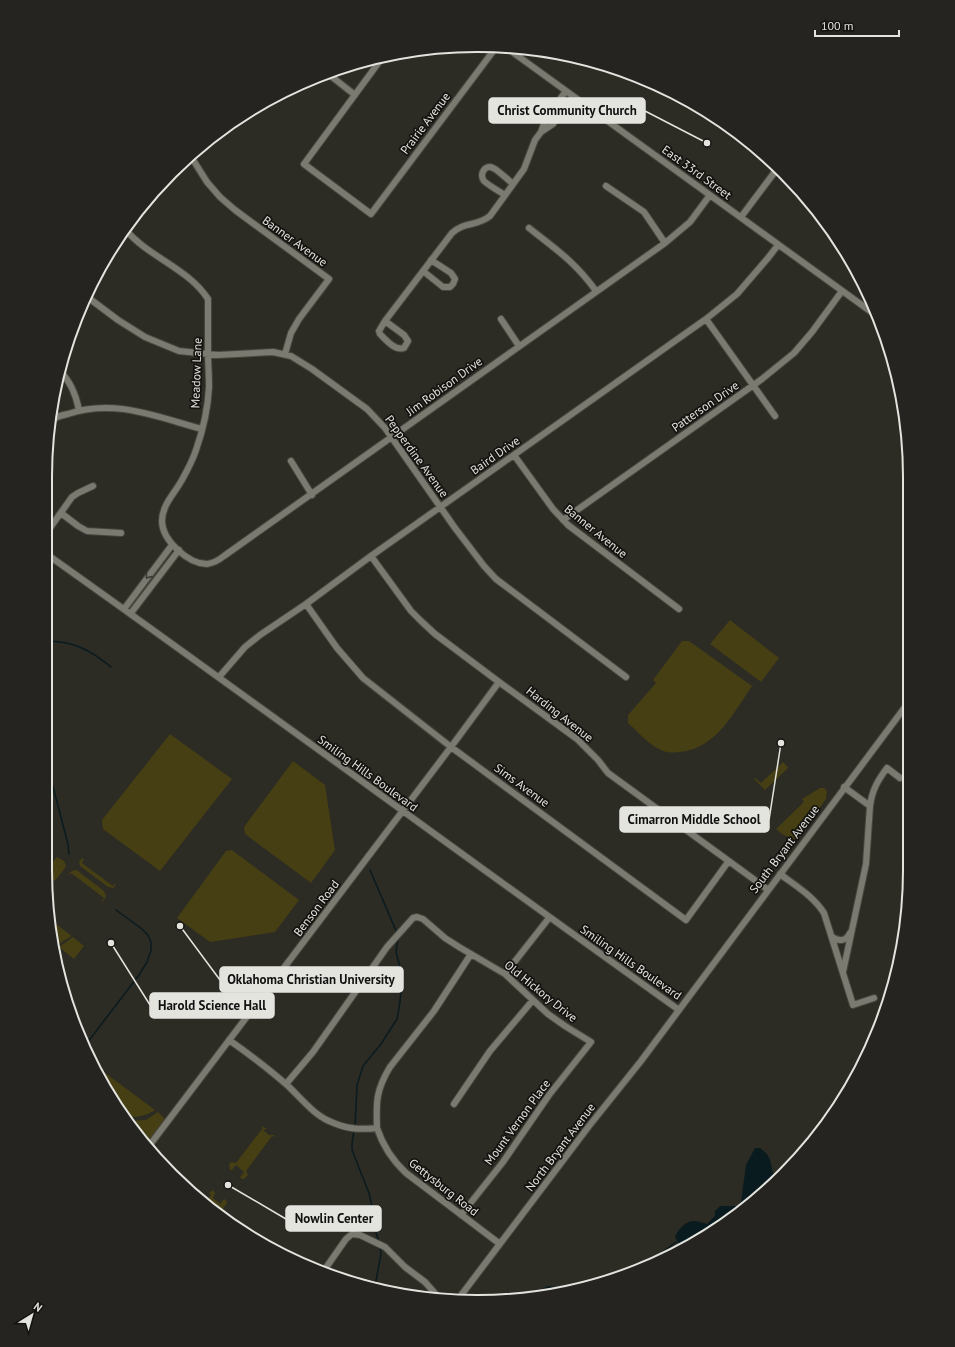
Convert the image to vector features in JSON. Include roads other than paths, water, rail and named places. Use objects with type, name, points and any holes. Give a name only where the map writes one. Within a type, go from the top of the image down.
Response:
[{"type":"street","name":"Prairie Avenue","points":[[355,95],[304,164],[371,214],[493,53]]},
{"type":"street","name":"East 33rd Street","points":[[515,54],[869,310]]},
{"type":"street","points":[[333,78],[355,95],[378,64]]},
{"type":"street","points":[[385,321],[406,337],[408,341],[404,348],[395,348],[380,334],[379,331],[385,321],[448,237],[456,229],[465,225],[483,222],[490,216],[524,169],[535,140],[541,132],[548,116],[566,91]]},
{"type":"street","points":[[541,132],[555,121],[573,96]]},
{"type":"street","points":[[548,116],[555,121]]},
{"type":"street","name":"Banner Avenue","points":[[194,161],[207,182],[220,197],[235,210],[329,279],[299,319],[291,333],[285,354]]},
{"type":"street","points":[[505,195],[484,181],[482,176],[484,169],[487,167],[493,168],[513,184]]},
{"type":"street","points":[[741,217],[774,173]]},
{"type":"street","points":[[606,186],[644,212],[665,243]]},
{"type":"street","name":"Jim Robison Drive","points":[[172,545],[198,562],[207,564],[217,561],[665,243],[690,222],[710,195]]},
{"type":"street","points":[[529,228],[567,258],[583,274],[596,291]]},
{"type":"street","name":"Meadow Lane","points":[[129,234],[151,253],[201,288],[208,299],[209,388],[207,410],[196,451],[183,478],[166,505],[162,516],[163,529],[172,545]]},
{"type":"street","name":"Baird Drive","points":[[219,677],[245,647],[260,635],[306,604],[371,556],[706,319],[737,294],[778,245]]},
{"type":"street","points":[[423,271],[443,287],[450,287],[453,284],[455,279],[451,273],[431,260]]},
{"type":"street","name":"Patterson Drive","points":[[563,520],[753,385],[794,353],[812,332],[842,291]]},
{"type":"street","name":"Pepperdine Avenue","points":[[91,300],[118,320],[145,337],[179,351],[208,354],[237,354],[265,351],[285,354],[298,359],[312,368],[367,409],[386,428],[473,553],[496,578],[626,677]]},
{"type":"street","points":[[501,319],[519,346]]},
{"type":"street","points":[[706,319],[775,416]]},
{"type":"street","points":[[64,376],[76,396],[79,410]]},
{"type":"street","points":[[57,418],[79,410],[101,407],[124,408],[202,429]]},
{"type":"street","name":"Banner Avenue","points":[[514,455],[553,509],[563,520],[574,530],[679,609]]},
{"type":"street","points":[[291,461],[312,495]]},
{"type":"street","points":[[52,525],[75,495],[93,486]]},
{"type":"street","points":[[61,513],[87,531],[121,532]]},
{"type":"street","points":[[124,608],[172,545]]},
{"type":"street","points":[[131,613],[179,550]]},
{"type":"street","name":"Harding Avenue","points":[[371,556],[421,622],[435,634],[577,739],[598,760],[608,773],[728,862],[768,889]]},
{"type":"street","name":"Smiling Hills Boulevard","points":[[52,558],[131,613],[549,918],[679,1010]]},
{"type":"street","name":"Sims Avenue","points":[[306,604],[337,648],[363,678],[451,747],[686,920],[728,862]]},
{"type":"street","name":"Benson Road","points":[[152,1143],[451,747],[498,682]]},
{"type":"street","name":"South Bryant Avenue","points":[[679,1010],[903,710]]},
{"type":"street","points":[[843,972],[866,864],[872,796],[877,781],[887,768],[900,778]]},
{"type":"street","points":[[844,787],[870,806]]},
{"type":"street","points":[[780,874],[810,896],[824,913],[854,1004],[874,998]]},
{"type":"street","name":"Old Hickory Drive","points":[[286,1084],[317,1047],[387,948],[410,921],[417,916],[423,919],[445,938],[505,974],[560,1022],[591,1042]]},
{"type":"street","points":[[505,974],[549,918]]},
{"type":"street","points":[[832,937],[836,940],[842,941],[846,939],[852,931]]},
{"type":"street","points":[[229,1040],[261,1063],[316,1112],[328,1120],[339,1125],[358,1130],[377,1128],[376,1102],[385,1075],[434,1011],[471,954]]},
{"type":"street","points":[[454,1104],[490,1051],[533,1000]]},
{"type":"street","name":"North Bryant Avenue","points":[[462,1294],[679,1010]]},
{"type":"street","name":"Mount Vernon Place","points":[[461,1215],[503,1162],[549,1095],[591,1042]]},
{"type":"street","name":"Gettysburg Road","points":[[377,1128],[388,1153],[399,1167],[500,1244]]},
{"type":"street","points":[[326,1267],[346,1239],[352,1234],[356,1234],[385,1246],[402,1264],[425,1282],[434,1292]]},
{"type":"waterway","points":[[52,641],[72,644],[80,647],[95,655],[111,667]]},
{"type":"waterway","points":[[52,782],[68,844],[69,854]]},
{"type":"waterway","points":[[370,870],[397,933]]},
{"type":"waterway","points":[[88,1041],[139,975],[147,962],[151,950],[151,942],[148,935],[116,910]]},
{"type":"waterway","points":[[355,1127],[357,1085],[363,1066],[381,1044],[397,1019],[402,978],[396,952],[398,938]]},
{"type":"waterway","points":[[354,1130],[352,1150],[369,1193],[373,1223],[379,1242]]},
{"type":"waterway","points":[[660,1254],[676,1242]]},
{"type":"waterway","points":[[376,1283],[381,1254],[380,1248]]},
{"type":"waterway","points":[[543,1290],[548,1287],[557,1288]]},
{"type":"place","name":"Christ Community Church","points":[[707,143]]},
{"type":"place","name":"Cimarron Middle School","points":[[781,743]]},
{"type":"place","name":"Oklahoma Christian University","points":[[180,926]]},
{"type":"place","name":"Harold Science Hall","points":[[111,943]]},
{"type":"place","name":"Nowlin Center","points":[[228,1185]]}]
